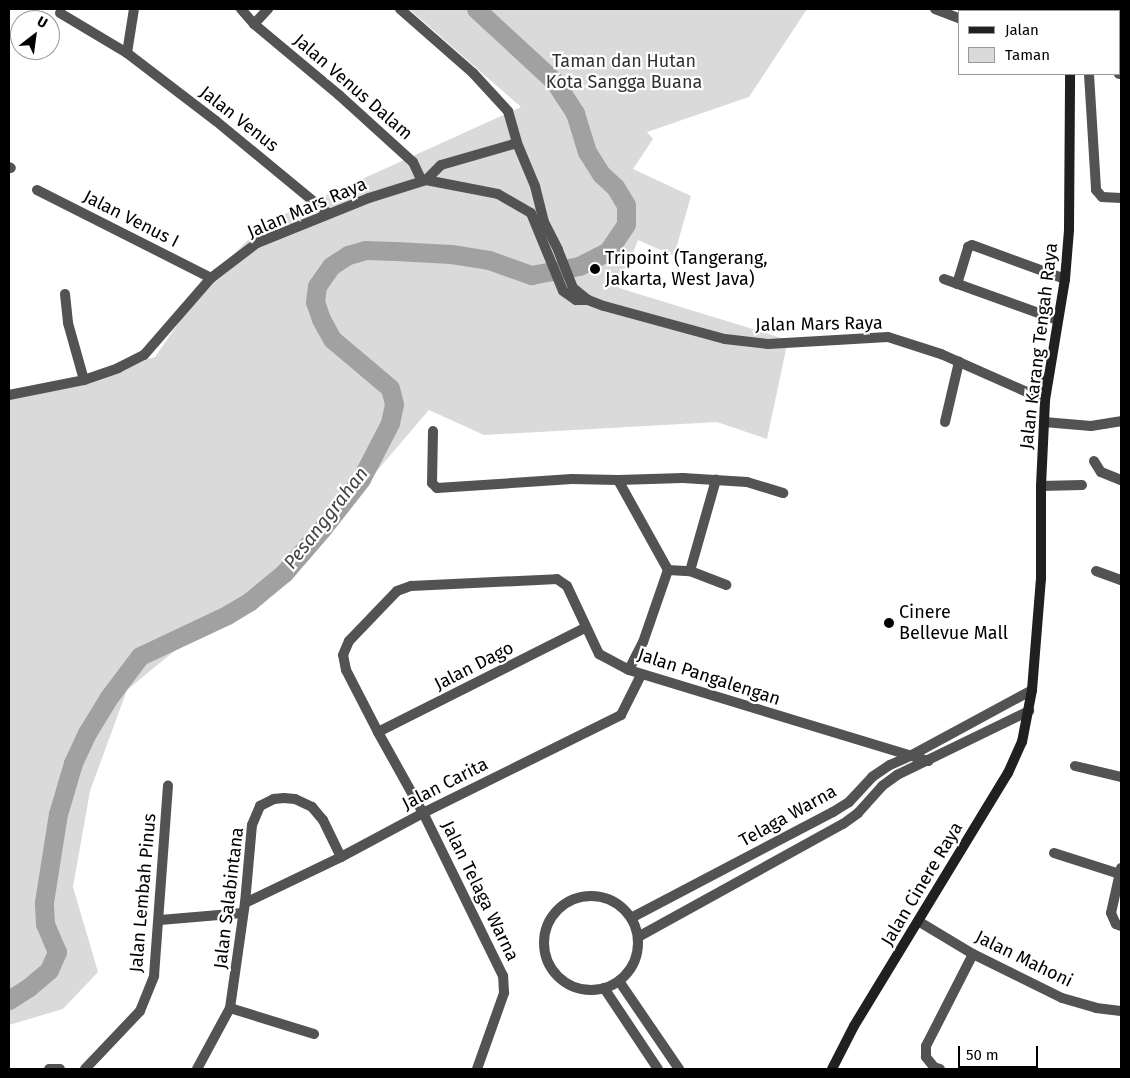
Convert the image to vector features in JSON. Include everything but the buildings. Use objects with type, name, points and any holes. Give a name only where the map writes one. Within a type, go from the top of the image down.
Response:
[{"type":"main road","name":"Jalan Karang Tengah Raya","points":[[1029,711],[1041,579],[1040,486],[1045,400],[1065,279],[1071,190],[1070,75]]},
{"type":"main road","points":[[1033,395],[1050,376]]},
{"type":"main road","name":"Jalan Cinere Raya","points":[[832,1069],[854,1026],[1008,773],[1022,742],[1029,711]]},
{"type":"street","points":[[127,53],[134,9]]},
{"type":"street","name":"Jalan Venus Dalam","points":[[241,9],[254,24],[339,95],[413,162],[424,181]]},
{"type":"street","points":[[254,24],[268,9]]},
{"type":"street","points":[[400,9],[473,73],[508,111],[517,143]]},
{"type":"street","points":[[935,9],[958,18]]},
{"type":"street","points":[[1074,9],[1087,10]]},
{"type":"street","name":"Jalan Venus","points":[[60,13],[127,53],[223,126],[329,214]]},
{"type":"street","points":[[1089,75],[1096,190],[1102,197],[1121,198]]},
{"type":"street","name":"Jalan Mars Raya","points":[[9,395],[84,380],[118,368],[144,355],[211,278],[257,243],[369,198],[424,181],[441,165],[517,143],[535,186],[553,252],[568,290],[588,300],[725,339],[768,344],[888,337],[958,362],[1045,400]]},
{"type":"street","name":"Jalan Mars Raya","points":[[424,181],[506,197],[531,213],[553,252]]},
{"type":"street","name":"Jalan Venus I","points":[[36,190],[211,278]]},
{"type":"street","points":[[956,284],[968,247],[972,245],[1065,279]]},
{"type":"street","points":[[944,279],[1058,320]]},
{"type":"street","points":[[65,294],[68,323],[84,380]]},
{"type":"street","points":[[945,422],[958,362]]},
{"type":"street","points":[[1044,422],[1091,426],[1121,421]]},
{"type":"street","points":[[433,431],[432,483],[437,488],[572,479],[716,480],[747,482],[783,493]]},
{"type":"street","points":[[1094,461],[1101,472],[1121,480]]},
{"type":"street","points":[[618,480],[668,570],[643,642],[629,670]]},
{"type":"street","points":[[690,572],[716,480]]},
{"type":"street","points":[[1040,486],[1082,485]]},
{"type":"street","points":[[668,570],[690,572],[726,585]]},
{"type":"street","points":[[1096,571],[1121,580]]},
{"type":"street","name":"Jalan Pangalengan","points":[[343,655],[349,641],[397,590],[411,586],[557,580],[567,586],[585,628],[599,654],[629,670],[753,709],[929,760]]},
{"type":"street","name":"Jalan Dago","points":[[378,732],[585,628]]},
{"type":"street","name":"Jalan Telaga Warna","points":[[343,655],[346,670],[423,813],[503,976],[504,993],[477,1069]]},
{"type":"street","name":"Jalan Carita","points":[[160,920],[244,908],[423,813],[621,715],[641,675]]},
{"type":"street","name":"Telaga Warna","points":[[631,918],[833,812],[849,802],[872,777],[890,764],[912,755],[1032,690]]},
{"type":"street","name":"Telaga Warna","points":[[638,937],[843,824],[858,813],[882,786],[897,776],[1029,711]]},
{"type":"street","points":[[1075,766],[1121,777]]},
{"type":"street","name":"Jalan Lembah Pinus","points":[[85,1069],[140,1011],[154,976],[160,920],[168,786]]},
{"type":"street","name":"Jalan Salabintana","points":[[197,1069],[230,1008],[244,908],[252,825],[260,806],[274,799],[295,799],[312,807],[323,820],[341,857]]},
{"type":"street","points":[[1054,853],[1120,871],[1111,913],[1116,924],[1121,926]]},
{"type":"street","points":[[584,896],[611,900],[631,918],[638,937],[634,961],[619,981],[604,988],[586,989],[569,984],[555,973],[546,957],[544,948],[549,922],[567,902],[584,896]]},
{"type":"street","name":"Jalan Mahoni","points":[[918,921],[973,954],[1062,998],[1096,1008],[1121,1011]]},
{"type":"street","points":[[940,1069],[934,1067],[926,1057],[926,1046],[973,954]]},
{"type":"street","points":[[619,981],[679,1069]]},
{"type":"street","points":[[604,988],[658,1069]]},
{"type":"street","points":[[230,1008],[314,1034]]},
{"type":"street","points":[[49,1069],[60,1069]]},
{"type":"green space","name":"Taman dan Hutan Kota Sangga Buana","points":[[409,9],[807,9],[749,97],[647,132],[653,139],[633,169],[691,196],[674,256],[638,240],[619,288],[788,340],[767,439],[717,422],[484,435],[429,410],[263,604],[178,648],[127,690],[90,791],[73,887],[98,972],[63,1009],[9,1025],[9,396],[155,357],[209,279],[265,223],[521,107]]},
{"type":"waterway","name":"Pesanggrahan","points":[[9,1000],[29,987],[49,970],[57,952],[45,924],[44,902],[58,814],[73,763],[87,733],[109,697],[140,656],[227,615],[250,601],[284,573],[322,529],[361,479],[390,423],[394,404],[390,388],[332,339],[321,319],[315,302],[317,286],[331,266],[348,255],[365,250],[395,251],[451,254],[489,260],[531,275],[579,266],[608,251],[626,224],[626,205],[615,187],[601,174],[587,152],[575,113],[554,81],[476,9]]},
{"type":"place","name":"Tripoint (Tangerang, Jakarta, West Java)","points":[[595,269]]},
{"type":"place","name":"Cinere Bellevue Mall","points":[[889,623]]}]
